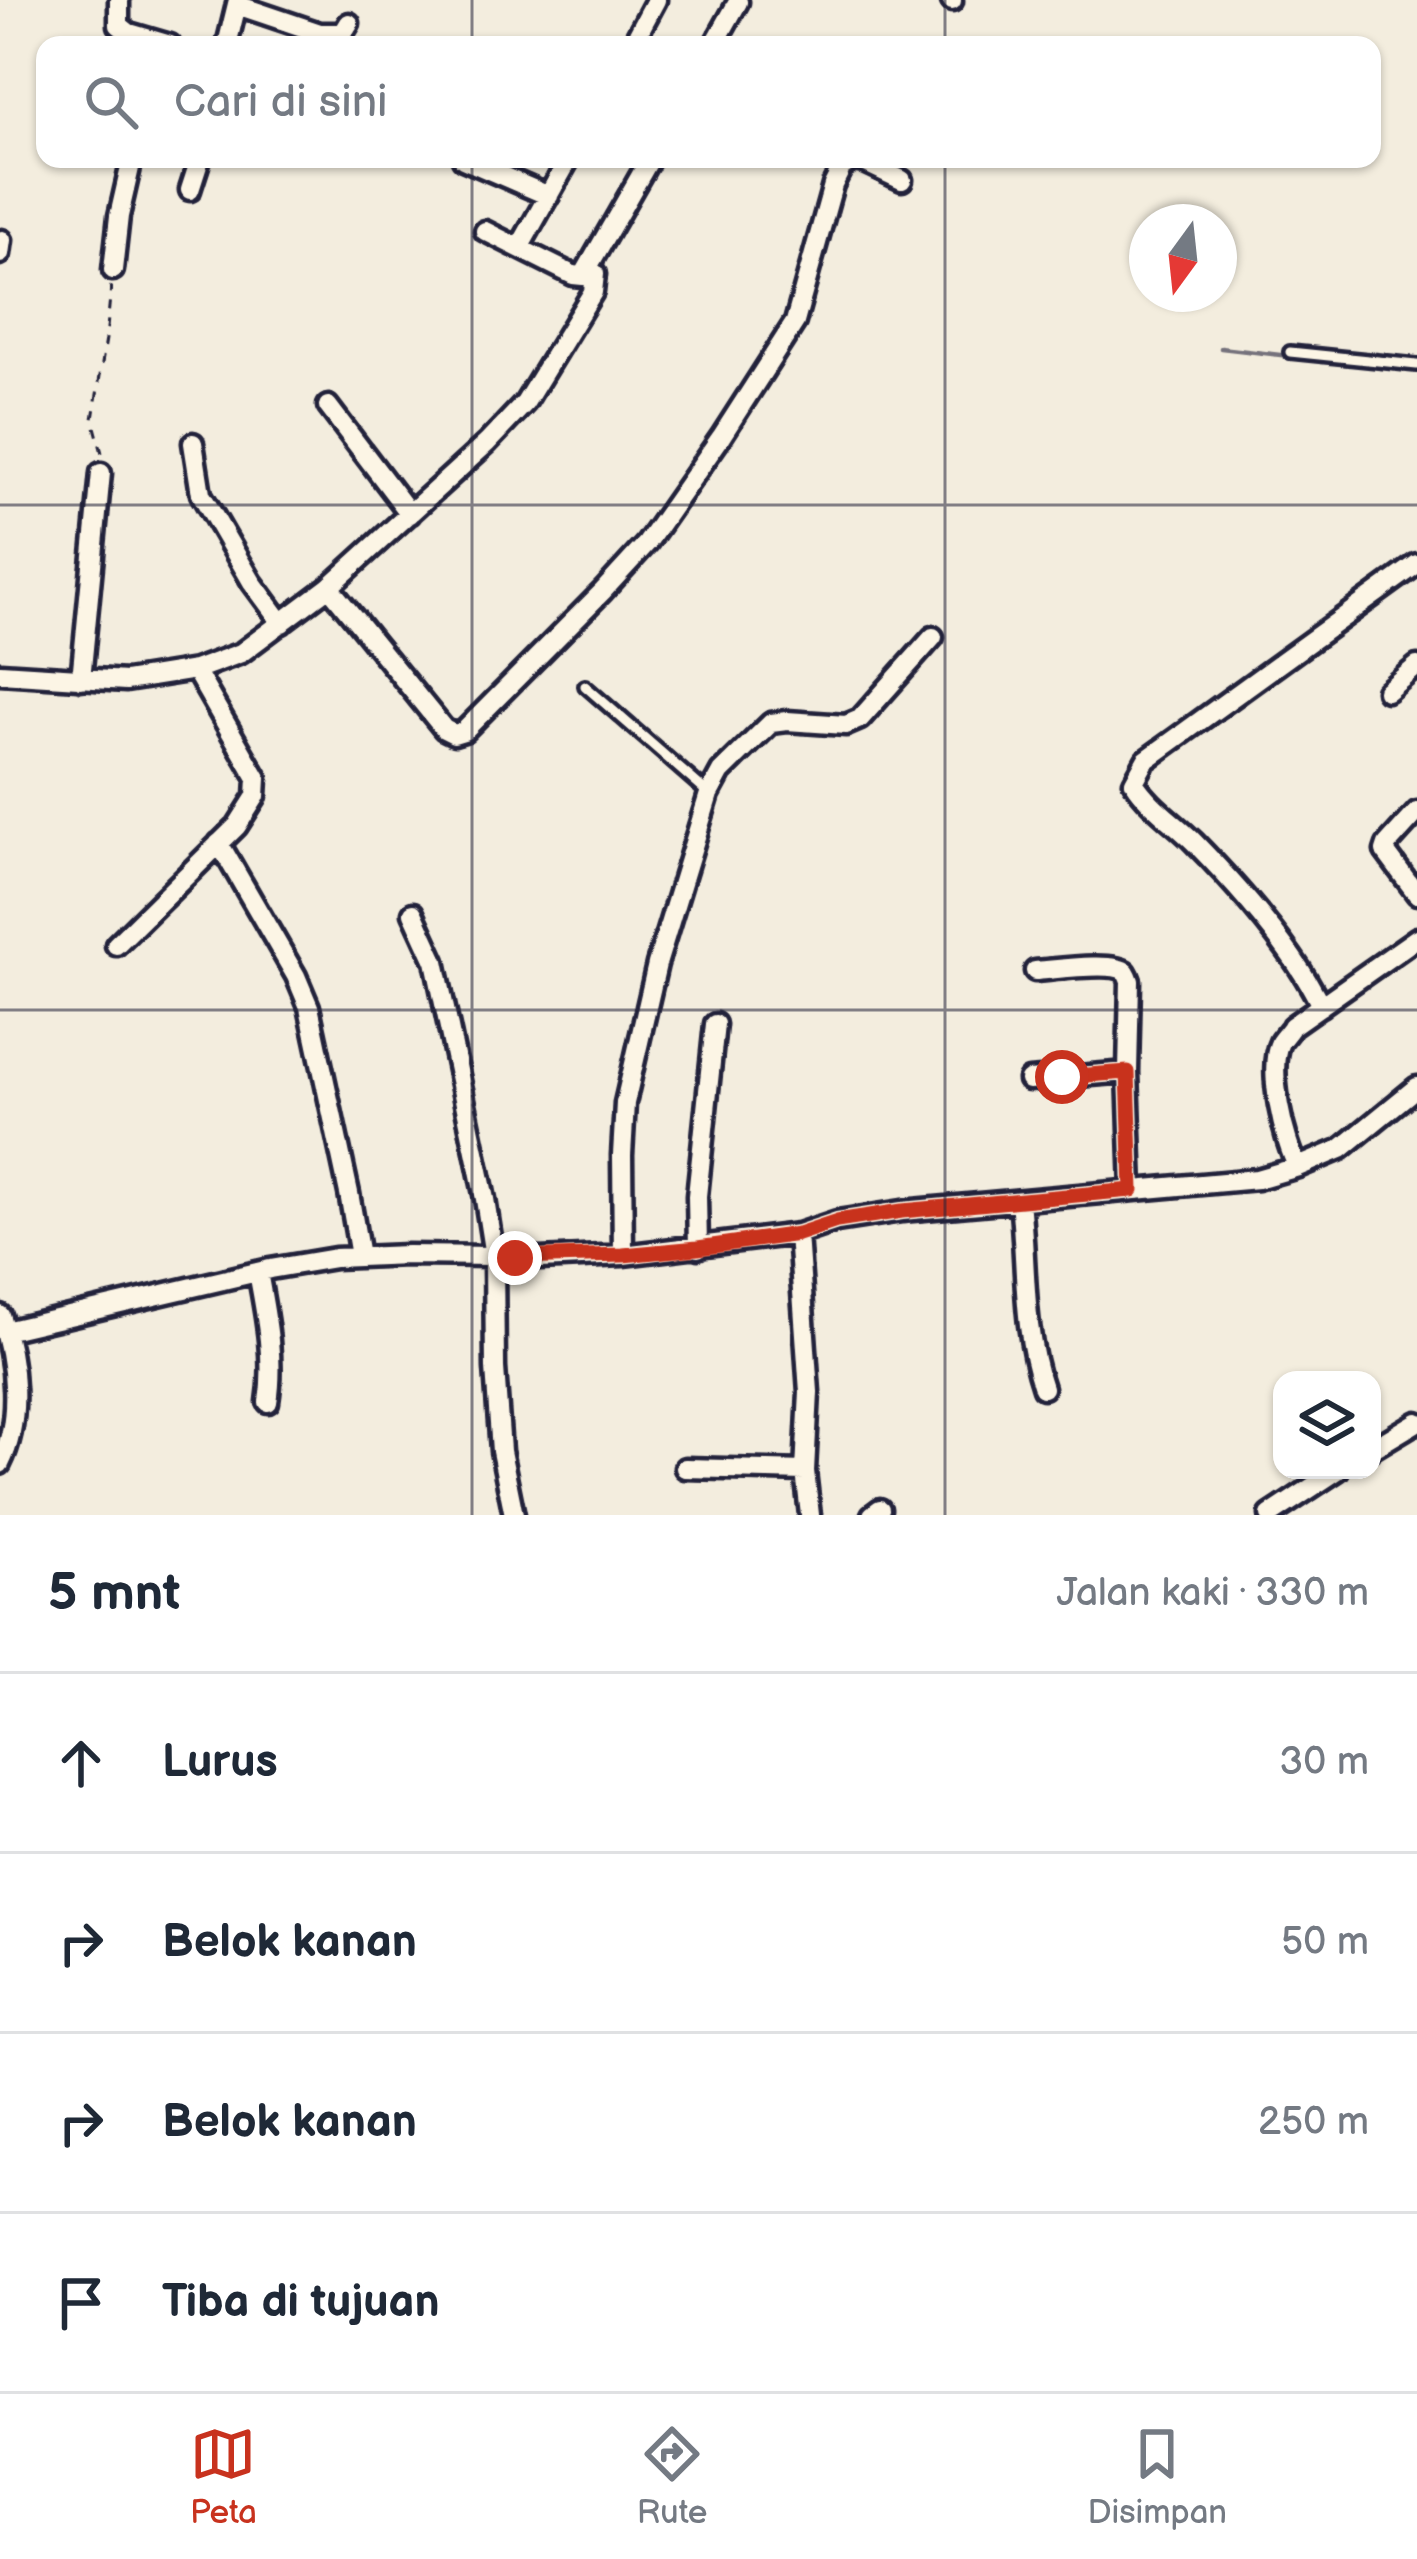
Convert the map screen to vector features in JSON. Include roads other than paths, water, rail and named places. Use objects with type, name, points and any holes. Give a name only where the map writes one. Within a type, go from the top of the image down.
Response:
[{"type":"street","points":[[119,0],[118,26],[139,36]]},
{"type":"street","points":[[637,36],[656,0]]},
{"type":"street","points":[[228,36],[237,2],[320,33],[343,33],[349,23]]},
{"type":"street","points":[[719,36],[738,2]]},
{"type":"street","points":[[112,270],[130,168]]},
{"type":"street","points":[[190,190],[197,168]]},
{"type":"street","points":[[484,168],[549,196]]},
{"type":"street","points":[[520,248],[564,168]]},
{"type":"street","points":[[484,231],[583,276],[645,168]]},
{"type":"street","points":[[329,587],[444,729],[454,734],[464,731],[647,543],[721,437],[795,322],[842,168]]},
{"type":"street","points":[[877,168],[902,180]]},
{"type":"street","points":[[0,254],[2,240]]},
{"type":"street","points":[[0,673],[126,681],[195,670],[241,653],[329,587],[525,404],[593,292],[595,274],[590,268]]},
{"type":"street","points":[[328,406],[410,514]]},
{"type":"street","points":[[193,443],[202,494],[252,582],[282,623]]},
{"type":"street","points":[[81,679],[101,473]]},
{"type":"street","points":[[1321,1006],[1250,904],[1134,782],[1146,760],[1417,564]]},
{"type":"street","points":[[623,1255],[625,1103],[651,987],[709,794],[721,772],[771,723],[846,725],[860,719],[933,637]]},
{"type":"street","points":[[1387,691],[1417,666]]},
{"type":"street","points":[[116,945],[219,844],[249,811],[256,796],[257,778],[195,670]]},
{"type":"street","points":[[1417,812],[1385,851],[1417,894]]},
{"type":"street","points":[[219,844],[296,976],[309,1007],[359,1256]]},
{"type":"street","points":[[413,914],[440,980],[494,1256],[501,1451],[514,1515]]},
{"type":"street","points":[[1298,1167],[1287,1149],[1278,1100],[1276,1056],[1281,1041],[1292,1026],[1417,938]]},
{"type":"street","points":[[1035,971],[1120,968],[1127,974],[1132,1190]]},
{"type":"street","points":[[698,1248],[697,1196],[715,1024]]},
{"type":"street","points":[[1029,1080],[1128,1072]]},
{"type":"street","points":[[0,1464],[14,1424],[3,1323],[359,1256],[540,1259],[623,1255],[798,1234],[837,1221],[902,1211],[1256,1180],[1341,1149],[1417,1087]]},
{"type":"street","points":[[1020,1201],[1028,1330],[1043,1388]]},
{"type":"street","points":[[798,1234],[809,1392],[805,1471],[810,1515]]},
{"type":"street","points":[[258,1272],[270,1352],[268,1402]]},
{"type":"street","points":[[1381,1444],[1417,1422]]},
{"type":"street","points":[[686,1468],[805,1471]]},
{"type":"street","points":[[1270,1515],[1324,1479]]},
{"type":"lane","points":[[1290,352],[1417,365]]},
{"type":"lane","points":[[585,686],[709,794]]},
{"type":"waterway","points":[[1221,348],[1417,371]]}]
